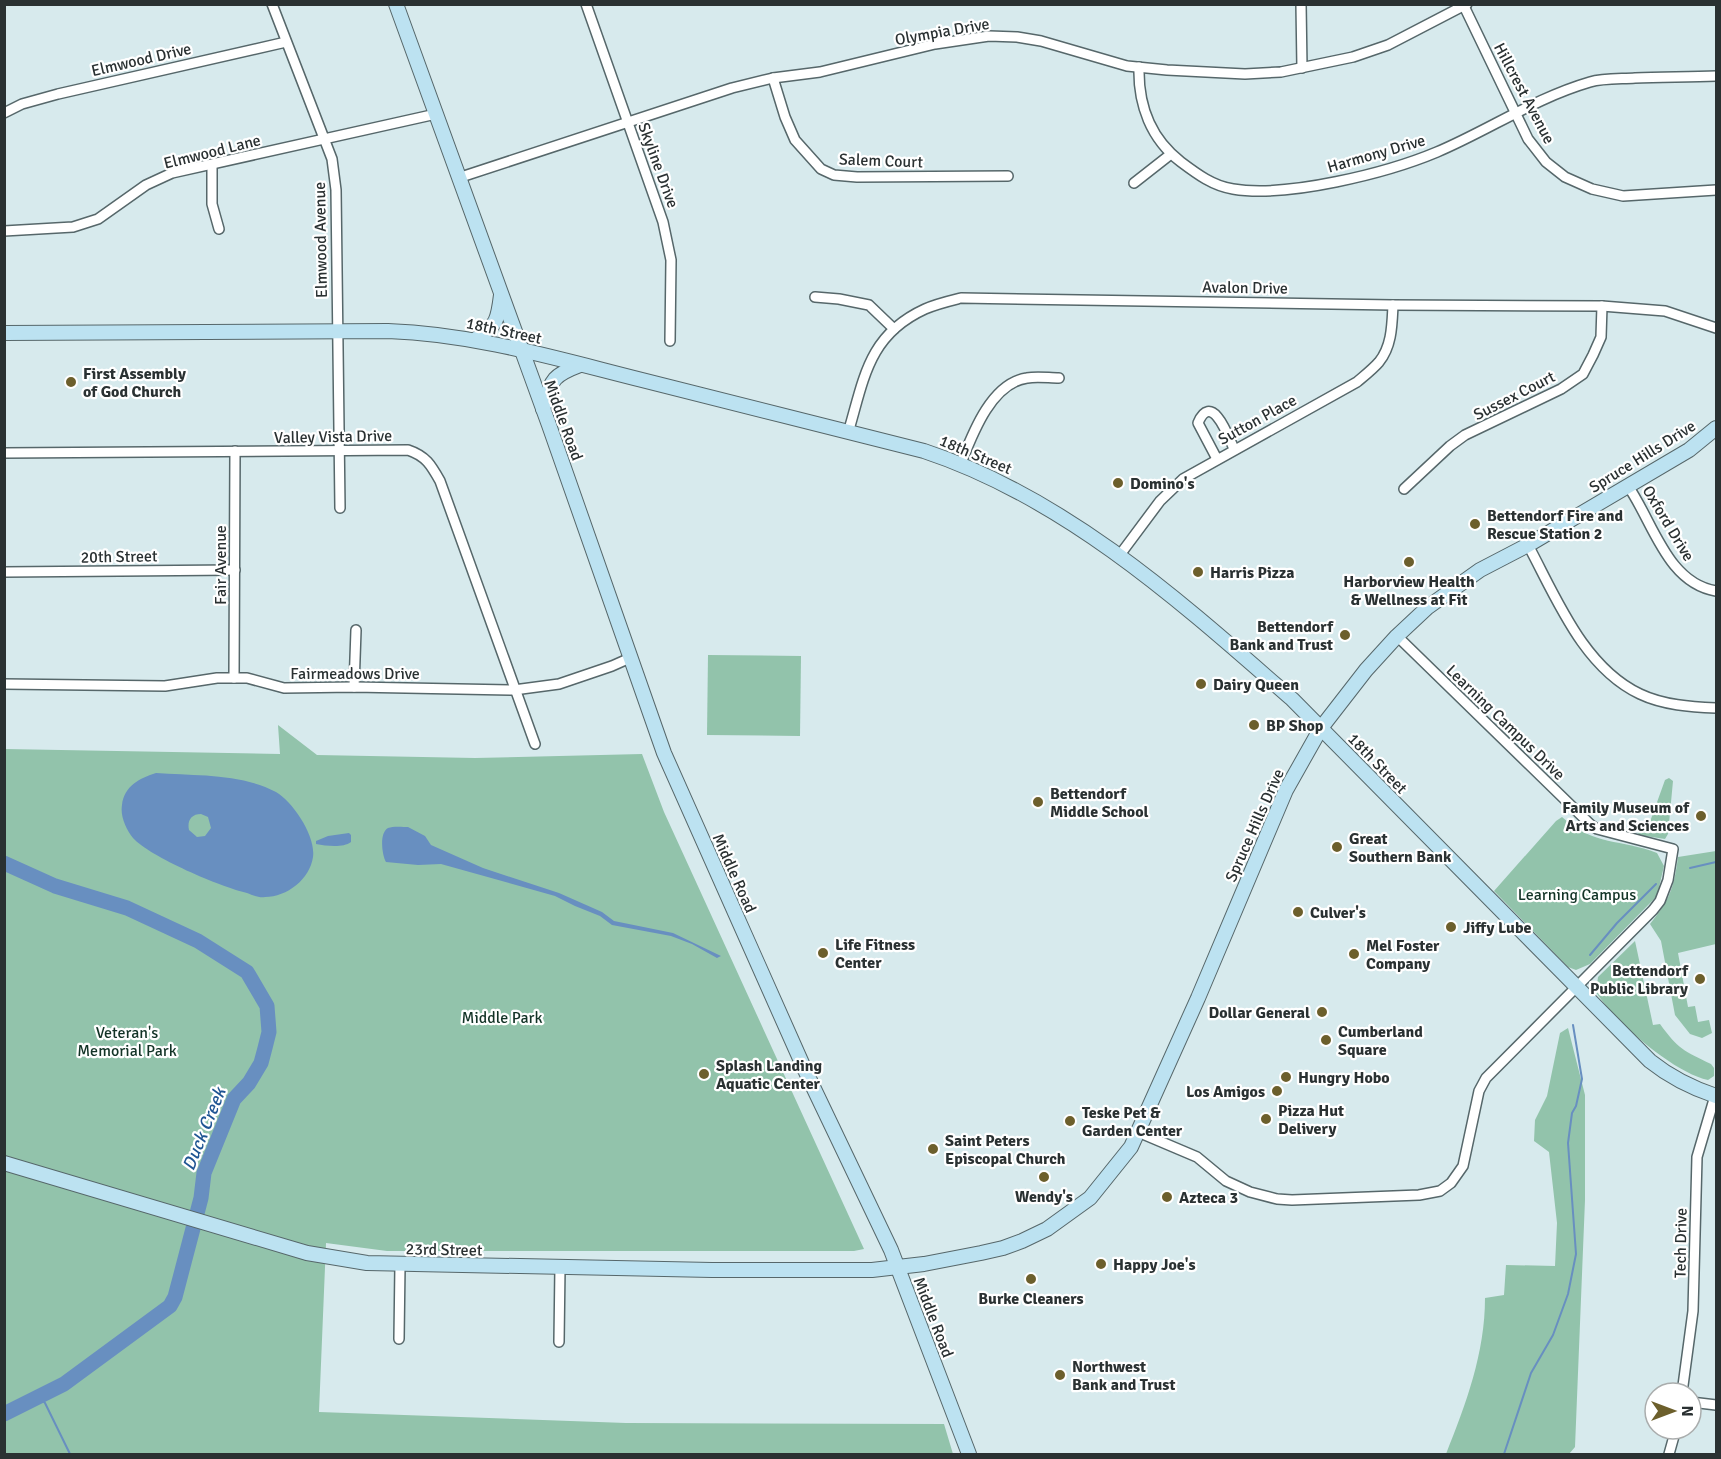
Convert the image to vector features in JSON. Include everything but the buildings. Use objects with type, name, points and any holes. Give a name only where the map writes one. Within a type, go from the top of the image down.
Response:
[{"type":"main road","name":"Middle Road","points":[[396,4],[522,350],[630,658],[680,790],[805,1070],[891,1250],[969,1455]]},
{"type":"main road","name":"Middle Road","points":[[476,339],[496,323],[501,293]]},
{"type":"main road","name":"18th Street","points":[[4,333],[337,331],[412,332],[476,339],[924,451],[961,463],[1025,494],[1119,556],[1230,645],[1292,699],[1612,1023],[1658,1066],[1698,1090],[1716,1096]]},
{"type":"main road","points":[[543,409],[550,384],[562,372],[580,364]]},
{"type":"main road","name":"Spruce Hills Drive","points":[[897,1267],[1004,1248],[1047,1229],[1090,1198],[1124,1157],[1138,1132],[1227,929],[1271,820],[1297,768],[1321,728],[1366,670],[1428,607],[1475,574],[1689,450],[1716,428]]},
{"type":"main road","name":"23rd Street","points":[[4,1162],[253,1237],[318,1255],[367,1263],[872,1270],[897,1267]]},
{"type":"street","name":"Elmwood Avenue","points":[[272,4],[332,159],[336,190],[340,508]]},
{"type":"street","name":"Skyline Drive","points":[[586,4],[663,222],[670,260],[670,341]]},
{"type":"street","points":[[1301,4],[1302,68]]},
{"type":"street","name":"Olympia Drive","points":[[458,178],[732,88],[773,78],[820,72],[935,44],[989,36],[1017,37],[1041,41],[1127,66],[1245,74],[1281,72],[1353,57],[1388,45],[1465,5]]},
{"type":"street","name":"Hillcrest Avenue","points":[[1465,5],[1528,139],[1546,162],[1565,177],[1592,189],[1623,196],[1716,190]]},
{"type":"street","name":"Elmwood Drive","points":[[4,112],[22,104],[58,94],[286,42]]},
{"type":"street","name":"Harmony Drive","points":[[1139,67],[1140,99],[1144,112],[1152,130],[1171,154],[1211,183],[1233,189],[1264,190],[1306,188],[1388,168],[1437,152],[1515,112],[1592,81],[1716,76]]},
{"type":"street","name":"Salem Court","points":[[773,78],[795,140],[821,169],[834,176],[1008,176]]},
{"type":"street","name":"Elmwood Lane","points":[[4,231],[73,227],[98,219],[146,185],[172,173],[324,141],[436,114]]},
{"type":"street","points":[[1134,183],[1171,154]]},
{"type":"street","points":[[212,166],[212,204],[219,229]]},
{"type":"street","points":[[815,297],[869,305],[894,329]]},
{"type":"street","name":"Avalon Drive","points":[[848,433],[869,363],[883,339],[926,308],[961,298],[1602,306],[1665,311],[1716,328]]},
{"type":"street","name":"Sutton Place","points":[[1119,556],[1162,498],[1183,479],[1357,382],[1379,362],[1390,337],[1393,305]]},
{"type":"street","name":"Sussex Court","points":[[1404,489],[1465,435],[1561,389],[1582,374],[1600,337],[1602,306]]},
{"type":"street","points":[[961,463],[977,423],[990,403],[1010,385],[1026,378],[1059,378]]},
{"type":"street","points":[[1217,459],[1198,423],[1201,416],[1207,412],[1213,412],[1219,416],[1234,449]]},
{"type":"street","name":"Valley Vista Drive","points":[[4,453],[408,450],[424,457],[430,463],[444,491],[535,744]]},
{"type":"street","name":"Fair Avenue","points":[[234,678],[235,452]]},
{"type":"street","name":"Oxford Drive","points":[[1628,486],[1670,560],[1684,576],[1696,585],[1716,591]]},
{"type":"street","points":[[1528,545],[1577,634],[1597,661],[1620,682],[1640,694],[1664,702],[1716,708]]},
{"type":"street","name":"20th Street","points":[[4,572],[235,570]]},
{"type":"street","points":[[354,687],[356,630]]},
{"type":"street","name":"Learning Campus Drive","points":[[1397,636],[1591,825],[1597,829],[1673,849],[1670,873],[1660,901],[1578,987]]},
{"type":"street","name":"Fairmeadows Drive","points":[[4,684],[165,686],[217,678],[247,678],[284,688],[514,690],[559,684],[630,658]]},
{"type":"street","points":[[1138,1132],[1197,1157],[1226,1180],[1261,1196],[1293,1200],[1431,1194],[1451,1183],[1463,1166],[1479,1091],[1486,1078],[1578,987]]},
{"type":"street","name":"Tech Drive","points":[[1684,1381],[1693,1311],[1697,1157],[1716,1096]]},
{"type":"street","points":[[399,1339],[400,1265]]},
{"type":"street","points":[[559,1342],[560,1267]]},
{"type":"green space","points":[[708,655],[801,656],[800,736],[707,735]]},
{"type":"green space","name":"Middle Park","points":[[278,725],[317,755],[475,758],[642,754],[664,812],[864,1249],[854,1251],[387,1251],[326,1243],[319,1412],[626,1423],[944,1424],[953,1454],[5,1454],[5,749],[280,754]]},
{"type":"green space","points":[[1669,778],[1673,781],[1668,834],[1665,839],[1639,835],[1640,830],[1647,830],[1665,780]]},
{"type":"green space","name":"Learning Campus","points":[[1562,817],[1585,833],[1657,853],[1664,866],[1657,896],[1590,964],[1576,970],[1568,967],[1494,891]]},
{"type":"green space","name":"Learning Campus","points":[[1716,851],[1716,944],[1678,953],[1688,1007],[1695,1006],[1698,1022],[1709,1020],[1712,1033],[1702,1038],[1690,1034],[1675,1015],[1661,941],[1650,924],[1670,893],[1678,857]]},
{"type":"green space","points":[[1635,941],[1653,1025],[1660,1024],[1682,1048],[1711,1064],[1714,1068],[1714,1076],[1708,1080],[1662,1057],[1630,1031],[1596,992],[1598,977]]},
{"type":"green space","points":[[1568,1028],[1585,1095],[1585,1200],[1575,1447],[1569,1454],[1446,1454],[1461,1416],[1478,1358],[1485,1298],[1504,1295],[1506,1265],[1555,1266],[1557,1223],[1549,1152],[1534,1141],[1535,1120],[1547,1096],[1560,1033]]},
{"type":"water","points":[[156,773],[232,778],[248,781],[276,792],[296,811],[311,839],[313,857],[307,873],[289,890],[273,896],[260,897],[204,878],[154,854],[133,838],[122,814],[123,798],[129,788]],"holes":[[[198,814],[208,817],[211,828],[205,836],[197,837],[189,830],[189,821],[192,817]]]},
{"type":"water","points":[[390,827],[408,827],[425,836],[431,845],[483,868],[559,893],[602,912],[614,921],[673,933],[721,956],[717,958],[692,944],[671,936],[612,925],[600,916],[555,896],[441,864],[418,865],[386,862],[383,854],[383,834]]},
{"type":"water","points":[[349,833],[351,842],[348,844],[335,846],[316,844],[316,841],[328,836]]},
{"type":"waterway","points":[[1690,868],[1716,862]]},
{"type":"waterway","name":"Duck Creek","points":[[4,863],[55,886],[127,908],[198,941],[247,972],[267,1006],[269,1032],[261,1063],[249,1083],[234,1099],[204,1173],[201,1198],[175,1297],[170,1306],[64,1384],[4,1414]]},
{"type":"waterway","points":[[1590,955],[1617,923],[1656,884]]},
{"type":"waterway","points":[[1504,1454],[1531,1373],[1553,1335],[1568,1294],[1576,1254],[1568,1143],[1572,1113],[1576,1106],[1582,1079],[1573,1025]]},
{"type":"waterway","points":[[40,1397],[70,1454]]},
{"type":"place","name":"First Assembly of God Church","points":[[71,382]]},
{"type":"place","name":"Domino's","points":[[1118,483]]},
{"type":"place","name":"Bettendorf Fire and Rescue Station 2","points":[[1475,524]]},
{"type":"place","name":"Harborview Health & Wellness at Fit","points":[[1409,562]]},
{"type":"place","name":"Harris Pizza","points":[[1198,572]]},
{"type":"place","name":"Bettendorf Bank and Trust","points":[[1345,635]]},
{"type":"place","name":"Dairy Queen","points":[[1201,684]]},
{"type":"place","name":"BP Shop","points":[[1254,725]]},
{"type":"place","name":"Bettendorf Middle School","points":[[1038,802]]},
{"type":"place","name":"Family Museum of Arts and Sciences","points":[[1701,816]]},
{"type":"place","name":"Great Southern Bank","points":[[1337,847]]},
{"type":"place","name":"Culver's","points":[[1298,912]]},
{"type":"place","name":"Jiffy Lube","points":[[1451,927]]},
{"type":"place","name":"Life Fitness Center","points":[[823,953]]},
{"type":"place","name":"Mel Foster Company","points":[[1354,954]]},
{"type":"place","name":"Bettendorf Public Library","points":[[1700,979]]},
{"type":"place","name":"Dollar General","points":[[1322,1012]]},
{"type":"place","name":"Cumberland Square","points":[[1326,1040]]},
{"type":"place","name":"Splash Landing Aquatic Center","points":[[704,1074]]},
{"type":"place","name":"Hungry Hobo","points":[[1286,1077]]},
{"type":"place","name":"Los Amigos","points":[[1277,1091]]},
{"type":"place","name":"Pizza Hut Delivery","points":[[1266,1119]]},
{"type":"place","name":"Teske Pet & Garden Center","points":[[1070,1121]]},
{"type":"place","name":"Saint Peters Episcopal Church","points":[[933,1149]]},
{"type":"place","name":"Wendy's","points":[[1044,1177]]},
{"type":"place","name":"Azteca 3","points":[[1167,1197]]},
{"type":"place","name":"Happy Joe's","points":[[1101,1264]]},
{"type":"place","name":"Burke Cleaners","points":[[1031,1279]]},
{"type":"place","name":"Northwest Bank and Trust","points":[[1060,1375]]},
{"type":"park label","name":"Veteran's Memorial Park","points":[[127,1041]]}]
